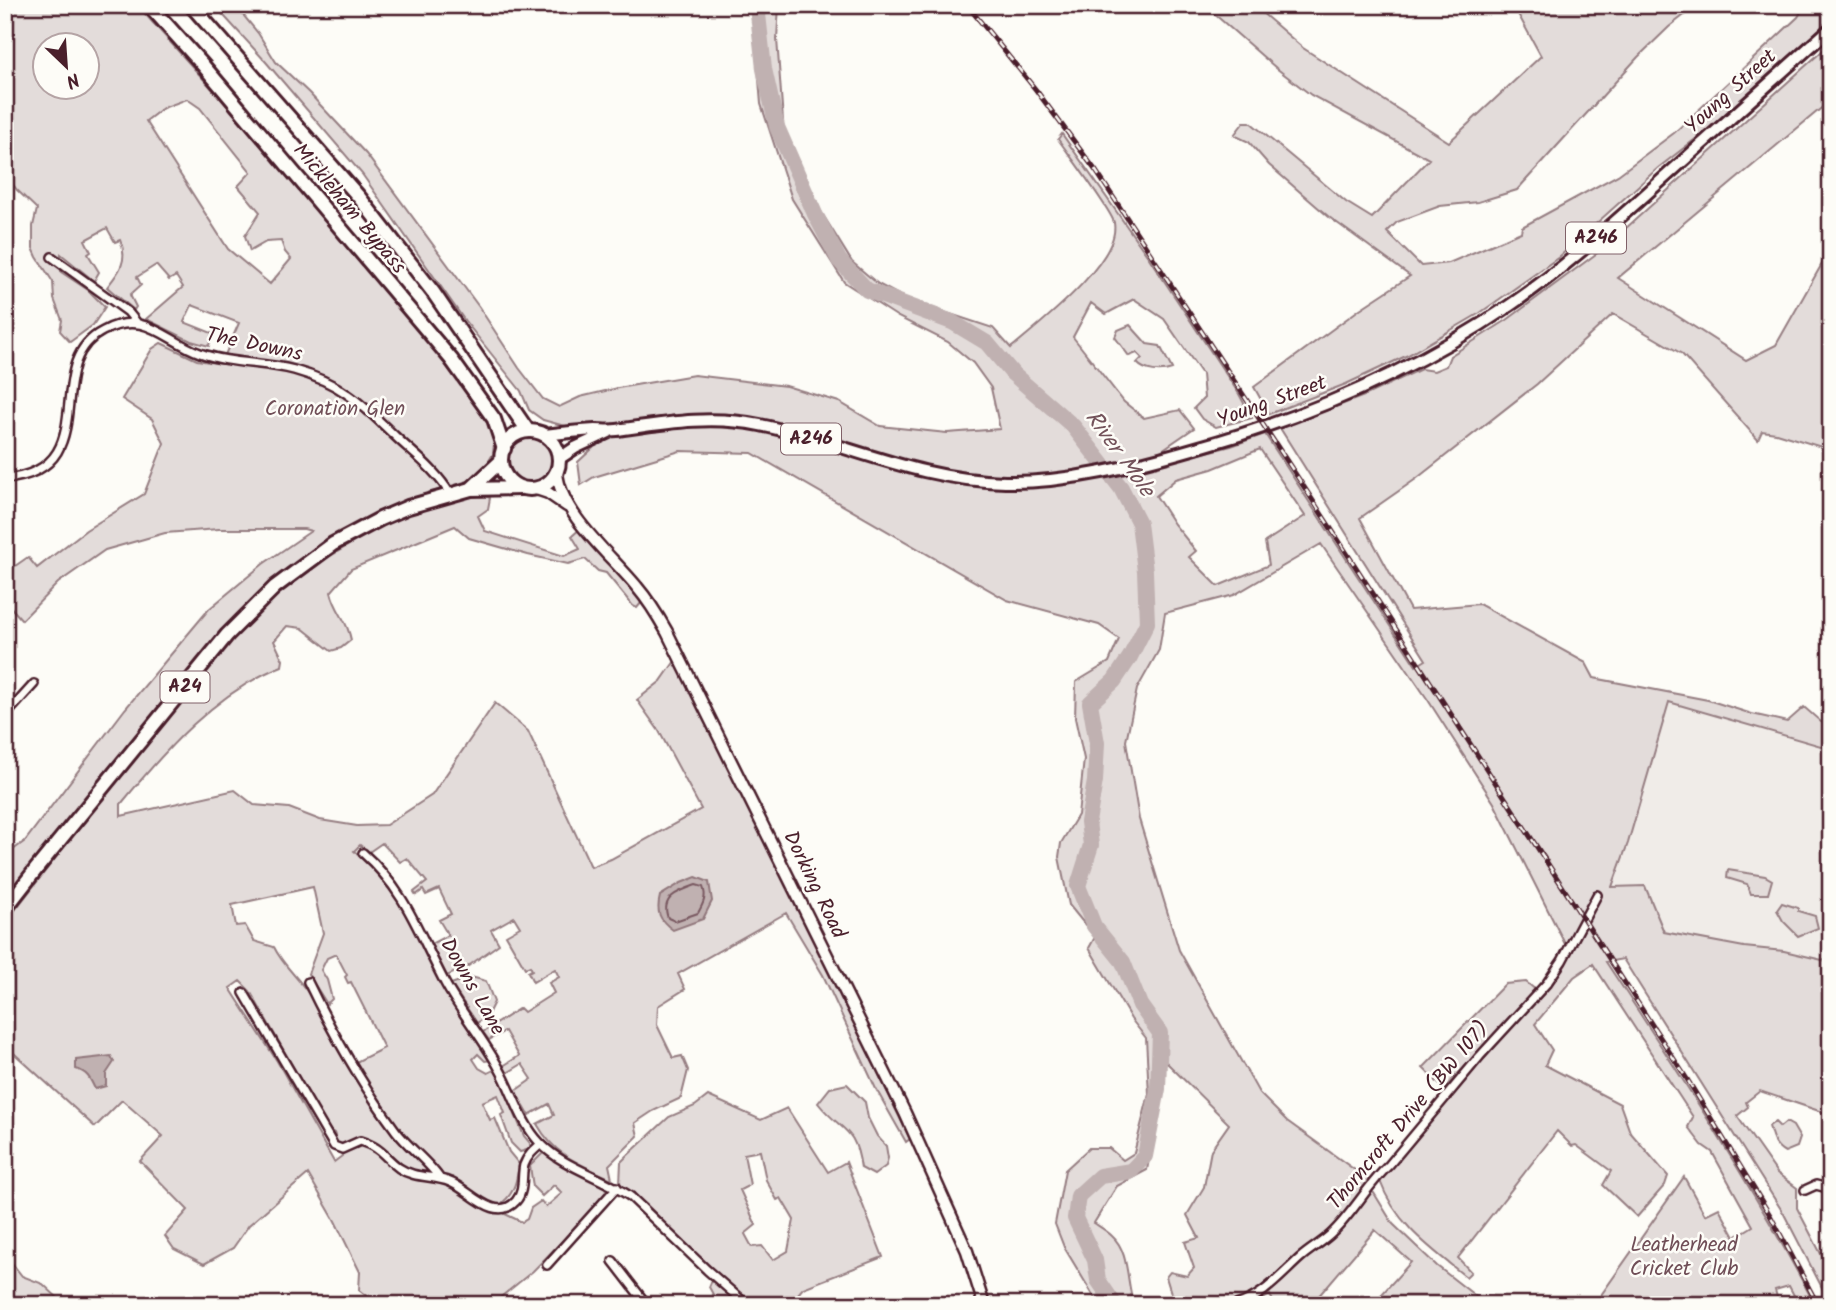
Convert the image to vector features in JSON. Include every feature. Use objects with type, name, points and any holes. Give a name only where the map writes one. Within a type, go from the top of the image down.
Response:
[{"type":"highway","name":"Mickleham Bypass","points":[[149,5],[451,359],[494,419],[502,455]]},
{"type":"highway","name":"Mickleham Bypass","points":[[191,5],[359,197],[441,303],[528,431]]},
{"type":"highway","points":[[528,431],[545,435],[552,441],[559,458],[557,472],[545,485],[536,489],[520,488],[508,479],[502,455],[514,436],[528,431]]},
{"type":"highway","name":"A24","points":[[471,489],[502,455]]},
{"type":"highway","name":"A24","points":[[5,909],[227,635],[275,587],[316,556],[356,531],[408,507],[471,489],[520,488]]},
{"type":"main road","name":"Young Street","points":[[545,435],[612,431],[674,421],[728,421],[800,435],[929,474],[1007,482],[1061,479],[1150,460],[1236,437],[1330,403],[1382,380],[1484,323],[1580,252],[1831,28]]},
{"type":"main road","name":"Young Street","points":[[559,458],[612,431]]},
{"type":"main road","name":"Dorking Road","points":[[557,472],[558,486],[568,506],[638,588],[667,632],[911,1124],[967,1251],[984,1305]]},
{"type":"main road","name":"Dorking Road","points":[[536,489],[568,506]]},
{"type":"street","name":"The Downs","points":[[52,257],[128,312],[137,323],[147,325],[201,354],[296,370],[348,394],[438,476],[450,494]]},
{"type":"street","points":[[5,479],[42,469],[60,447],[68,421],[73,370],[82,348],[91,338],[114,326],[137,323]]},
{"type":"street","points":[[5,716],[34,684]]},
{"type":"street","name":"Downs Lane","points":[[363,853],[387,878],[408,907],[444,982],[496,1062],[526,1123],[541,1144],[559,1157],[617,1187],[643,1206],[699,1263],[747,1305]]},
{"type":"street","name":"Thorncroft Drive (BW 107)","points":[[1236,1305],[1249,1301],[1276,1282],[1299,1259],[1335,1231],[1373,1181],[1480,1056],[1547,983],[1562,961],[1597,895]]},
{"type":"street","points":[[308,982],[348,1056],[390,1122],[413,1152],[440,1179]]},
{"type":"street","points":[[244,993],[334,1146],[342,1149],[360,1141],[377,1147],[399,1168],[422,1178],[440,1179],[454,1184],[485,1205],[503,1208],[516,1201],[520,1194],[526,1160],[541,1144]]},
{"type":"street","points":[[1805,1190],[1816,1185],[1831,1189]]},
{"type":"street","points":[[547,1265],[617,1187]]},
{"type":"street","points":[[612,1261],[647,1305]]},
{"type":"street","points":[[1198,1305],[1209,1305]]},
{"type":"shaded area","points":[[1669,702],[1831,749],[1831,962],[1640,952],[1612,887],[1628,843]]},
{"type":"green space","name":"Coronation Glen","points":[[5,5],[137,5],[249,130],[404,311],[487,419],[494,443],[493,454],[484,469],[471,480],[413,498],[333,540],[195,665],[5,897],[5,856],[25,841],[125,709],[209,609],[263,564],[311,531],[219,529],[165,533],[105,550],[58,583],[22,620],[6,602],[5,573],[28,557],[37,568],[86,530],[144,494],[164,443],[152,419],[122,399],[152,349],[161,343],[197,360],[221,364],[239,323],[192,305],[184,322],[212,333],[209,346],[191,341],[146,319],[183,287],[176,276],[169,280],[156,265],[137,277],[141,285],[130,295],[136,307],[134,310],[107,287],[119,271],[123,260],[123,247],[120,240],[115,242],[107,228],[85,240],[91,252],[88,254],[99,272],[94,281],[61,254],[61,272],[88,290],[105,307],[93,325],[70,342],[60,331],[62,320],[54,299],[53,282],[33,248],[33,226],[37,209],[5,174]],"holes":[[[187,99],[200,108],[251,172],[238,186],[260,212],[245,236],[250,251],[266,242],[281,241],[291,259],[270,284],[228,249],[146,121],[163,108]]]},
{"type":"green space","name":"Leatherhead Cricket Club","points":[[214,5],[235,5],[258,33],[276,62],[366,154],[479,307],[519,368],[543,399],[559,407],[580,397],[694,375],[786,386],[839,402],[880,426],[947,433],[1000,429],[991,388],[973,363],[948,342],[898,317],[844,282],[792,199],[761,104],[753,5],[779,5],[777,39],[784,134],[812,197],[852,262],[878,284],[908,300],[993,328],[1011,348],[1092,273],[1113,238],[1112,217],[1058,139],[1062,134],[1149,258],[1252,418],[1216,427],[1202,419],[1194,408],[1204,398],[1202,374],[1164,319],[1134,299],[1106,314],[1091,303],[1073,337],[1124,402],[1144,418],[1180,410],[1194,428],[1162,450],[1176,460],[1265,434],[1416,666],[1426,660],[1280,428],[1364,396],[1421,369],[1434,371],[1446,366],[1450,356],[1507,320],[1604,248],[1831,43],[1831,100],[1618,278],[1746,360],[1776,345],[1831,248],[1831,450],[1762,431],[1758,440],[1682,354],[1613,314],[1537,384],[1416,479],[1360,518],[1410,610],[1479,604],[1586,663],[1594,678],[1708,700],[1787,722],[1804,707],[1821,722],[1831,726],[1831,749],[1669,702],[1628,843],[1612,887],[1645,886],[1664,932],[1744,947],[1784,951],[1831,962],[1831,1115],[1760,1091],[1746,1102],[1748,1107],[1737,1116],[1777,1173],[1797,1188],[1797,1208],[1831,1273],[1831,1305],[1784,1214],[1623,959],[1606,962],[1741,1174],[1815,1305],[1799,1305],[1789,1286],[1775,1290],[1779,1305],[1594,1305],[1684,1177],[1705,1215],[1719,1208],[1735,1237],[1753,1226],[1712,1152],[1702,1145],[1688,1127],[1693,1117],[1593,964],[1574,977],[1535,1024],[1552,1050],[1545,1065],[1620,1104],[1630,1132],[1668,1176],[1665,1185],[1637,1217],[1603,1185],[1611,1171],[1576,1145],[1572,1146],[1557,1131],[1458,1258],[1471,1272],[1466,1277],[1415,1234],[1395,1210],[1380,1181],[1506,1033],[1549,988],[1572,950],[1566,946],[1494,803],[1428,700],[1321,544],[1234,595],[1165,613],[1159,650],[1137,689],[1126,741],[1139,819],[1179,950],[1259,1093],[1287,1121],[1370,1181],[1364,1189],[1374,1193],[1393,1224],[1437,1266],[1487,1305],[1372,1305],[1411,1262],[1375,1230],[1311,1305],[1275,1305],[1270,1295],[1253,1305],[1192,1305],[1171,1293],[1166,1277],[1170,1272],[1187,1276],[1194,1268],[1185,1242],[1199,1238],[1187,1215],[1204,1187],[1211,1150],[1229,1124],[1165,1061],[1147,1170],[1117,1186],[1094,1223],[1112,1236],[1122,1250],[1134,1305],[1099,1305],[1064,1247],[1055,1224],[1065,1170],[1089,1148],[1109,1148],[1123,1160],[1134,1153],[1149,1094],[1146,1038],[1131,1019],[1089,948],[1095,937],[1069,905],[1059,857],[1061,843],[1078,815],[1084,759],[1075,718],[1076,682],[1109,662],[1119,639],[1099,625],[1007,600],[752,453],[680,451],[594,477],[581,485],[578,462],[593,448],[580,430],[543,420],[529,410],[521,391],[465,321],[362,174]],"holes":[[[1260,449],[1305,516],[1265,542],[1269,565],[1218,586],[1189,557],[1196,551],[1156,496],[1176,479],[1212,469]]]},
{"type":"green space","points":[[1204,5],[1253,5],[1303,48],[1449,142],[1541,56],[1518,14],[1517,5],[1601,5],[1615,13],[1630,5],[1697,5],[1638,57],[1517,190],[1478,202],[1440,206],[1397,222],[1387,232],[1421,266],[1449,263],[1521,232],[1522,227],[1618,175],[1674,133],[1798,17],[1805,5],[1831,5],[1831,19],[1711,127],[1658,168],[1559,257],[1480,313],[1408,355],[1346,384],[1269,414],[1254,387],[1410,276],[1329,217],[1269,165],[1249,142],[1234,135],[1244,122],[1250,122],[1346,202],[1372,218],[1429,159],[1311,95]]},
{"type":"green space","points":[[1130,325],[1147,344],[1160,346],[1172,369],[1149,370],[1137,363],[1142,358],[1137,353],[1129,356],[1115,337],[1118,330]]},
{"type":"green space","points":[[531,438],[546,445],[553,460],[546,475],[531,482],[516,475],[509,460],[516,445]]},
{"type":"green space","points":[[458,495],[484,495],[490,498],[488,509],[478,516],[485,531],[564,556],[580,549],[572,536],[581,528],[642,602],[637,608],[633,606],[606,573],[598,571],[585,559],[568,564],[528,555],[469,538],[455,526],[351,569],[331,592],[351,640],[341,648],[331,651],[302,628],[287,626],[274,641],[283,660],[282,666],[235,691],[193,724],[155,763],[121,804],[121,816],[235,790],[254,805],[289,808],[320,820],[357,826],[386,825],[432,795],[495,703],[528,731],[591,867],[611,859],[701,809],[659,731],[637,700],[661,681],[675,661],[695,694],[910,1139],[906,1142],[876,1089],[823,975],[786,913],[678,974],[685,989],[658,1006],[657,1025],[673,1058],[682,1056],[688,1070],[681,1098],[635,1123],[638,1136],[609,1165],[612,1179],[569,1158],[552,1144],[537,1124],[554,1115],[549,1104],[529,1115],[515,1091],[532,1079],[522,1064],[507,1073],[503,1066],[519,1056],[505,1031],[489,1040],[483,1032],[520,1008],[524,1012],[554,993],[549,983],[559,977],[555,969],[533,982],[528,972],[532,970],[530,966],[525,968],[506,935],[520,927],[514,917],[491,930],[499,944],[467,967],[447,976],[431,944],[448,935],[439,920],[451,914],[439,889],[426,895],[423,890],[416,895],[414,892],[427,882],[407,858],[400,862],[382,843],[369,852],[360,845],[354,851],[374,868],[391,888],[421,932],[472,1033],[491,1060],[485,1061],[478,1054],[473,1059],[479,1068],[488,1073],[496,1069],[524,1136],[530,1143],[530,1149],[520,1152],[511,1143],[501,1115],[505,1113],[498,1095],[482,1102],[490,1120],[495,1118],[509,1152],[519,1164],[513,1190],[503,1202],[505,1214],[522,1222],[527,1219],[531,1208],[541,1201],[546,1207],[562,1193],[554,1185],[542,1196],[533,1187],[530,1166],[543,1153],[605,1186],[607,1195],[533,1271],[491,1305],[377,1305],[359,1290],[360,1272],[308,1174],[249,1225],[233,1248],[204,1264],[174,1249],[165,1236],[188,1210],[140,1161],[163,1136],[122,1100],[95,1127],[5,1045],[5,923],[106,793],[230,642],[272,600],[317,564],[376,529],[423,507]],"holes":[[[313,887],[323,933],[308,974],[327,1004],[332,999],[321,970],[327,958],[336,954],[347,975],[345,977],[348,983],[351,982],[384,1048],[348,1066],[307,990],[274,947],[254,941],[245,925],[236,926],[232,905]],[[240,981],[250,991],[329,1130],[334,1133],[342,1156],[334,1162],[277,1061],[230,988]]]},
{"type":"green space","points":[[1728,870],[1765,876],[1772,880],[1768,894],[1751,894],[1747,884],[1727,878]]},
{"type":"green space","points":[[1782,903],[1815,916],[1818,928],[1798,936],[1783,921],[1777,910]]},
{"type":"green space","points":[[471,977],[486,981],[494,1002],[487,1016],[477,1023],[451,984]]},
{"type":"green space","points":[[1526,982],[1536,990],[1444,1089],[1423,1068],[1505,984]]},
{"type":"green space","points":[[847,1084],[865,1102],[868,1118],[877,1136],[886,1146],[886,1166],[874,1175],[861,1168],[851,1136],[818,1103],[830,1088]]},
{"type":"green space","points":[[708,1096],[761,1120],[787,1108],[828,1172],[846,1162],[883,1257],[803,1288],[798,1294],[802,1305],[721,1305],[717,1302],[709,1287],[715,1273],[648,1206],[620,1184],[621,1162],[669,1117],[695,1106]],"holes":[[[760,1151],[766,1180],[777,1200],[781,1198],[794,1220],[788,1251],[773,1260],[762,1246],[752,1247],[745,1234],[756,1225],[740,1190],[750,1185],[744,1154]]]},
{"type":"green space","points":[[1775,1122],[1780,1127],[1786,1122],[1793,1126],[1800,1138],[1797,1147],[1785,1152],[1778,1147],[1769,1126]]},
{"type":"green space","points":[[5,1254],[22,1276],[43,1284],[69,1305],[5,1305]]},
{"type":"water","points":[[696,877],[709,882],[712,901],[703,919],[673,930],[664,923],[660,915],[660,896]]},
{"type":"water","points":[[111,1056],[114,1062],[106,1074],[106,1086],[95,1089],[88,1076],[76,1069],[76,1060]]},
{"type":"waterway","name":"River Mole","points":[[757,5],[764,69],[777,127],[815,214],[839,260],[867,290],[952,322],[987,343],[1013,374],[1073,426],[1121,488],[1139,523],[1145,571],[1147,623],[1114,681],[1090,703],[1097,743],[1095,781],[1088,822],[1091,845],[1078,886],[1094,926],[1123,962],[1140,1005],[1160,1033],[1158,1089],[1145,1156],[1131,1171],[1100,1176],[1078,1196],[1075,1218],[1095,1260],[1098,1280],[1115,1305]]},
{"type":"railway","points":[[967,5],[1036,90],[1096,171],[1308,493],[1687,1079],[1770,1215],[1818,1305]]}]
